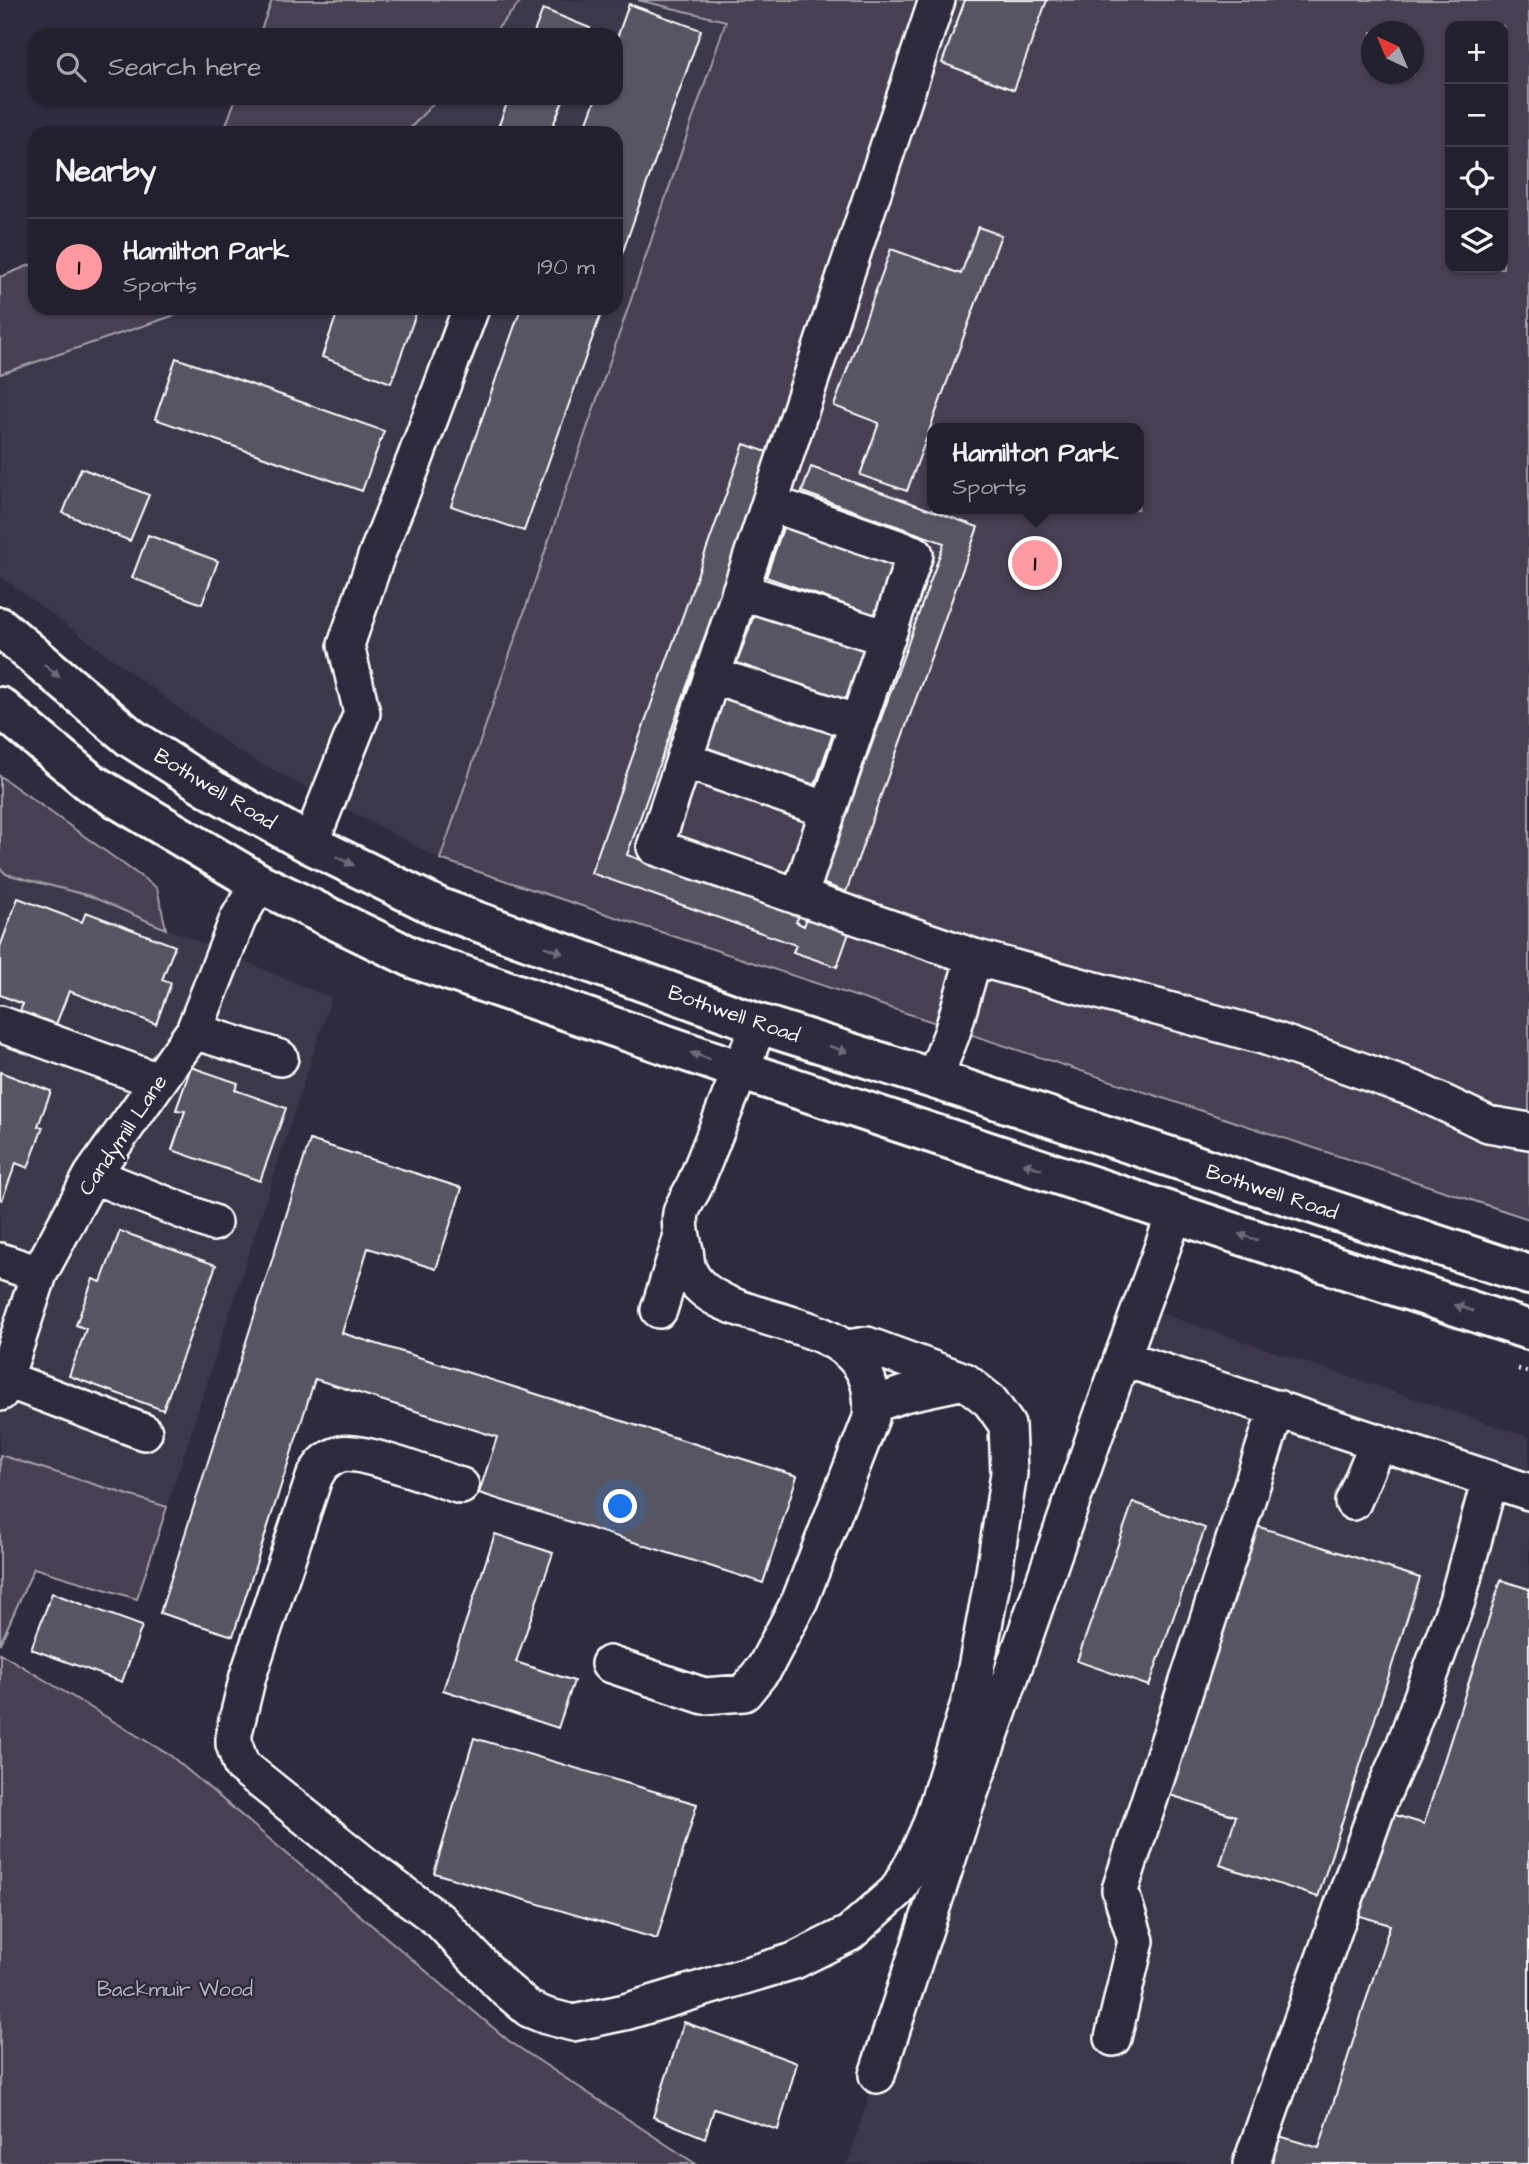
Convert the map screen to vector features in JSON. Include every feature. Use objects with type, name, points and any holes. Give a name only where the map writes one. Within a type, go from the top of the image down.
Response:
[{"type":"main road","name":"Bothwell Road","points":[[0,627],[131,737],[213,790],[310,844],[440,908],[759,1024],[1529,1275]]},
{"type":"main road","points":[[0,707],[91,783],[259,883],[415,959],[740,1070],[1529,1330]]},
{"type":"street","points":[[937,0],[655,847],[974,957],[1263,1035],[1414,1089],[1488,1124],[1529,1131]]},
{"type":"street","points":[[310,844],[362,713],[346,645],[377,554],[468,315]]},
{"type":"street","points":[[770,503],[915,554],[799,897]]},
{"type":"street","points":[[740,591],[887,638]]},
{"type":"street","points":[[712,675],[858,723]]},
{"type":"street","points":[[684,760],[828,810]]},
{"type":"street","name":"Candymill Lane","points":[[2,1386],[39,1274],[92,1175],[194,1031],[238,919],[259,883]]},
{"type":"street","points":[[934,1079],[952,1033],[974,957]]},
{"type":"street","points":[[0,1024],[158,1081]]},
{"type":"street","points":[[609,1664],[704,1696],[744,1693],[765,1667],[800,1600],[871,1418],[873,1405],[870,1387],[864,1370],[847,1348],[817,1333],[743,1311],[715,1298],[699,1285],[688,1270],[681,1213],[759,1024]]},
{"type":"street","points":[[194,1031],[280,1058]]},
{"type":"street","points":[[92,1175],[213,1223]]},
{"type":"street","points":[[877,2075],[962,1816],[1175,1213]]},
{"type":"street","points":[[659,1310],[682,1236]]},
{"type":"street","points":[[0,1261],[39,1274]]},
{"type":"street","points":[[461,1486],[368,1456],[343,1453],[327,1459],[319,1467],[248,1676],[234,1733],[240,1765],[440,1921],[501,1984],[529,2009],[546,2017],[573,2023],[625,2012],[794,1961],[850,1933],[897,1891],[931,1824],[970,1700],[1009,1473],[1007,1425],[990,1401],[965,1381],[867,1345],[847,1348]]},
{"type":"street","points":[[1122,1357],[1529,1492]]},
{"type":"street","points":[[873,1405],[904,1394],[965,1381]]},
{"type":"street","points":[[2,1386],[144,1432]]},
{"type":"street","points":[[1113,2038],[1136,1941],[1119,1890],[1277,1408]]},
{"type":"street","points":[[1353,1502],[1378,1442]]},
{"type":"street","points":[[1251,2164],[1380,1800],[1404,1746],[1457,1601],[1490,1479]]},
{"type":"shaded area","points":[[522,0],[638,0],[726,20],[440,859],[236,750],[0,576],[0,374],[175,315],[623,315],[623,126],[412,126],[432,105],[623,105],[623,28],[498,28]]},
{"type":"shaded area","points":[[0,868],[7,874],[91,896],[331,998],[167,1507],[0,1455]]},
{"type":"shaded area","points":[[1126,1302],[1529,1437],[1529,2164],[847,2164]]},
{"type":"green space","points":[[272,0],[522,0],[498,28],[262,28]]},
{"type":"green space","points":[[638,0],[1529,0],[1529,1219],[440,859],[726,21]]},
{"type":"green space","points":[[233,105],[432,105],[412,126],[226,126]]},
{"type":"green space","points":[[28,266],[28,315],[175,315],[0,374],[0,277]]},
{"type":"green space","points":[[0,776],[157,888],[166,929],[90,896],[6,874],[0,868]]},
{"type":"green space","points":[[0,1455],[167,1507],[137,1599],[34,1568],[0,1644]]},
{"type":"green space","name":"Backmuir Wood","points":[[0,1653],[171,1756],[509,2041],[696,2164],[0,2164]]},
{"type":"building","points":[[965,0],[1047,0],[1014,90],[942,63]]},
{"type":"building","points":[[629,4],[701,30],[623,251],[623,126],[586,126],[593,105],[623,105],[623,28],[621,28]]},
{"type":"building","points":[[543,9],[590,28],[536,28]]},
{"type":"building","points":[[506,105],[561,105],[553,126],[499,126]]},
{"type":"building","points":[[978,227],[1001,235],[932,423],[927,423],[927,437],[907,491],[860,475],[879,423],[834,406],[891,249],[961,274]]},
{"type":"building","points":[[337,315],[415,315],[391,383],[322,357]]},
{"type":"building","points":[[519,315],[601,315],[524,531],[451,506]]},
{"type":"building","points":[[176,358],[384,431],[362,491],[155,419]]},
{"type":"building","points":[[744,444],[770,453],[627,855],[799,916],[796,922],[804,926],[808,915],[850,930],[837,967],[793,952],[796,945],[591,873]]},
{"type":"building","points":[[811,467],[927,509],[927,514],[942,514],[978,527],[846,892],[822,883],[944,543],[802,492]]},
{"type":"building","points":[[81,468],[149,495],[130,541],[63,513]]},
{"type":"building","points":[[784,525],[894,563],[875,615],[766,577]]},
{"type":"building","points":[[148,535],[218,561],[202,604],[132,578]]},
{"type":"building","points":[[755,612],[865,650],[846,702],[737,663]]},
{"type":"building","points":[[723,695],[833,733],[815,785],[705,747]]},
{"type":"building","points":[[18,898],[82,922],[86,912],[175,946],[162,980],[171,983],[156,1024],[69,991],[55,1027],[19,1013],[23,1004],[0,995],[0,947]]},
{"type":"building","points":[[191,1067],[238,1083],[235,1090],[286,1108],[260,1181],[172,1150],[185,1111],[176,1110]]},
{"type":"building","points":[[0,1072],[51,1091],[38,1126],[43,1127],[28,1168],[16,1163],[2,1200],[0,1199]]},
{"type":"building","points":[[310,1140],[462,1188],[436,1269],[368,1248],[342,1333],[797,1476],[763,1583],[479,1493],[497,1437],[315,1379],[233,1636],[160,1613]]},
{"type":"building","points":[[120,1231],[216,1265],[163,1410],[69,1376],[86,1329],[76,1325],[93,1279],[101,1282]]},
{"type":"building","points":[[1133,1502],[1205,1528],[1149,1686],[1077,1661]]},
{"type":"building","points":[[1250,1524],[1420,1578],[1318,1897],[1220,1865],[1236,1816],[1164,1793]]},
{"type":"building","points":[[495,1534],[553,1553],[516,1662],[574,1681],[558,1728],[443,1690]]},
{"type":"building","points":[[1501,1580],[1529,1589],[1529,2164],[1270,2164],[1279,2136],[1319,2148],[1390,1925],[1357,1915],[1389,1813],[1424,1824]]},
{"type":"building","points":[[52,1593],[142,1626],[122,1682],[31,1649]]},
{"type":"building","points":[[474,1738],[697,1804],[657,1939],[434,1873]]},
{"type":"building","points":[[684,2022],[797,2063],[778,2130],[714,2109],[705,2138],[653,2117]]},
{"type":"place","name":"Hamilton Park","points":[[1035,563]]}]
